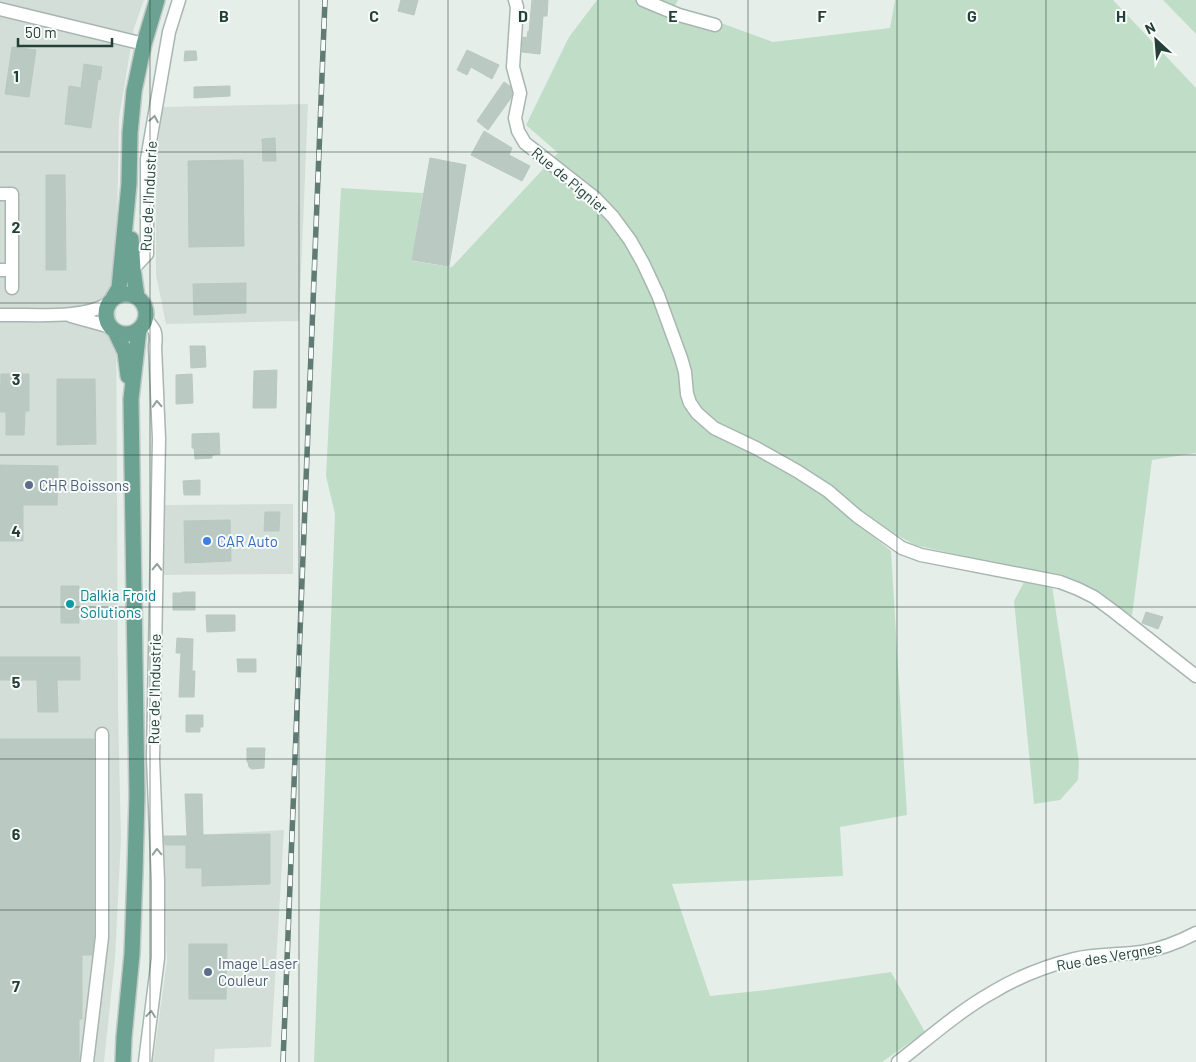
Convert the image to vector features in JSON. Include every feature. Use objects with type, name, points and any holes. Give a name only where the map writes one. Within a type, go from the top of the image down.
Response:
[{"type":"main road","name":"Rue de l'Industrie","points":[[137,297],[133,270],[129,184],[130,133],[134,90],[144,44],[157,0]]},
{"type":"main road","name":"Rue de l'Industrie","points":[[111,300],[119,288],[129,184]]},
{"type":"main road","points":[[126,294],[132,294],[137,297],[145,307],[146,313],[142,324],[134,332],[128,334],[113,329],[107,322],[106,315],[106,309],[111,300],[119,295],[126,294]]},
{"type":"main road","name":"Rue de l'Industrie","points":[[132,399],[142,324]]},
{"type":"main road","name":"Rue de l'Industrie","points":[[113,329],[125,352],[132,399],[135,872],[132,954],[121,1062]]},
{"type":"street","name":"Rue de l'Industrie","points":[[133,270],[148,254],[147,159],[169,32],[179,0]]},
{"type":"street","name":"Rue de Pignier","points":[[514,0],[517,8],[513,67],[520,93],[515,118],[518,131],[525,143],[595,198],[613,217],[630,240],[658,295],[683,365],[690,403],[697,413],[714,428],[797,470],[828,491],[857,516],[902,548],[921,555],[1060,582],[1078,589],[1113,611],[1196,676]]},
{"type":"street","points":[[644,0],[679,15],[715,25]]},
{"type":"street","points":[[0,9],[144,44]]},
{"type":"street","points":[[0,194],[12,194],[6,270],[12,288]]},
{"type":"street","points":[[0,314],[63,314],[92,311],[111,300]]},
{"type":"street","points":[[63,314],[113,329]]},
{"type":"street","name":"Rue de l'Industrie","points":[[142,324],[154,329],[156,335],[154,346],[159,439],[153,758],[158,881],[158,958],[145,1062]]},
{"type":"street","points":[[87,1062],[102,937],[102,734]]},
{"type":"street","name":"Rue des Vergnes","points":[[898,1062],[968,1008],[992,992],[1032,972],[1076,959],[1143,952],[1163,947],[1196,934]]},
{"type":"shaded area","points":[[0,0],[144,0],[134,28],[119,118],[116,278],[118,709],[121,838],[115,959],[104,1062],[0,1062]]},
{"type":"shaded area","points":[[308,104],[299,321],[166,324],[156,275],[156,163],[162,107]]},
{"type":"shaded area","points":[[293,504],[293,574],[164,575],[165,505]]},
{"type":"shaded area","points":[[284,830],[271,1047],[215,1049],[214,1062],[153,1062],[167,960],[163,837]]},
{"type":"green space","points":[[597,0],[678,0],[675,6],[773,42],[890,28],[895,0],[1113,0],[1196,88],[1196,453],[1152,460],[1132,616],[1084,584],[915,545],[821,493],[891,551],[907,815],[840,827],[843,876],[672,884],[710,996],[767,990],[891,972],[925,1032],[882,1062],[314,1062],[335,514],[326,476],[341,188],[423,193],[412,261],[452,267],[558,153],[526,125],[569,37]]},
{"type":"green space","points":[[1163,0],[1196,0],[1196,34]]},
{"type":"green space","points":[[1024,582],[1052,586],[1079,762],[1078,780],[1060,800],[1034,804],[1014,601]]},
{"type":"building","points":[[401,0],[418,0],[414,15],[398,11]]},
{"type":"building","points":[[532,0],[548,0],[547,16],[543,16],[540,54],[522,52],[523,37],[527,38],[529,32]]},
{"type":"building","points":[[12,47],[36,50],[29,97],[5,94]]},
{"type":"building","points":[[467,50],[499,65],[492,79],[471,67],[467,75],[457,70]]},
{"type":"building","points":[[185,51],[196,51],[197,60],[184,61]]},
{"type":"building","points":[[84,64],[102,67],[100,80],[98,79],[91,128],[65,124],[69,86],[81,88]]},
{"type":"building","points":[[504,82],[510,86],[511,98],[488,130],[477,121]]},
{"type":"building","points":[[230,86],[230,96],[194,98],[194,87]]},
{"type":"building","points":[[484,131],[512,148],[509,155],[530,166],[522,181],[471,155]]},
{"type":"building","points":[[275,138],[276,161],[263,161],[262,139]]},
{"type":"building","points":[[430,158],[466,165],[449,266],[412,260]]},
{"type":"building","points":[[243,160],[244,246],[189,247],[188,161]]},
{"type":"building","points":[[46,175],[65,175],[66,270],[46,270]]},
{"type":"building","points":[[246,283],[246,313],[194,315],[193,284]]},
{"type":"building","points":[[190,346],[205,346],[206,367],[191,368]]},
{"type":"building","points":[[277,370],[276,408],[253,408],[254,371]]},
{"type":"building","points":[[1,374],[29,374],[29,411],[25,411],[24,435],[6,435],[6,412],[0,412]]},
{"type":"building","points":[[192,374],[193,403],[176,404],[176,375]]},
{"type":"building","points":[[57,379],[95,379],[96,444],[57,445]]},
{"type":"building","points":[[219,433],[220,454],[212,455],[212,458],[195,459],[194,448],[192,448],[192,434]]},
{"type":"building","name":"CHR Boissons","points":[[0,465],[58,466],[57,505],[23,505],[23,541],[0,541]]},
{"type":"building","points":[[200,480],[200,495],[184,495],[183,481]]},
{"type":"building","points":[[265,512],[280,512],[279,531],[264,531]]},
{"type":"building","name":"CAR Auto","points":[[230,520],[231,561],[185,563],[184,521]]},
{"type":"building","name":"Dalkia Froid Solutions","points":[[61,586],[79,586],[79,623],[61,623]]},
{"type":"building","points":[[195,592],[195,610],[173,610],[173,593]]},
{"type":"building","points":[[1146,612],[1163,617],[1158,629],[1142,623]]},
{"type":"building","points":[[206,615],[235,615],[235,631],[207,632]]},
{"type":"building","points":[[177,638],[193,639],[192,671],[195,671],[194,697],[179,697],[181,653],[176,653]]},
{"type":"building","points":[[0,657],[80,657],[80,680],[57,680],[58,712],[38,712],[37,680],[0,680]]},
{"type":"building","points":[[237,659],[256,659],[256,672],[238,672]]},
{"type":"building","points":[[186,715],[203,715],[203,727],[200,727],[200,732],[186,732]]},
{"type":"building","points":[[0,739],[94,739],[94,937],[92,955],[82,955],[82,1019],[79,1019],[79,1062],[0,1062]]},
{"type":"building","points":[[247,748],[265,748],[264,768],[252,769],[249,767]]},
{"type":"building","points":[[185,794],[202,794],[203,835],[270,834],[270,884],[202,886],[202,868],[186,868],[186,845],[165,845],[164,836],[187,836]]},
{"type":"building","name":"Image Laser Couleur","points":[[189,944],[227,944],[226,999],[189,999]]},
{"type":"railway","points":[[283,1062],[325,0]]},
{"type":"place","name":"CHR Boissons","points":[[29,485]]},
{"type":"place","name":"CAR Auto","points":[[207,541]]},
{"type":"place","name":"Dalkia Froid Solutions","points":[[70,604]]},
{"type":"place","name":"Image Laser Couleur","points":[[208,972]]}]
